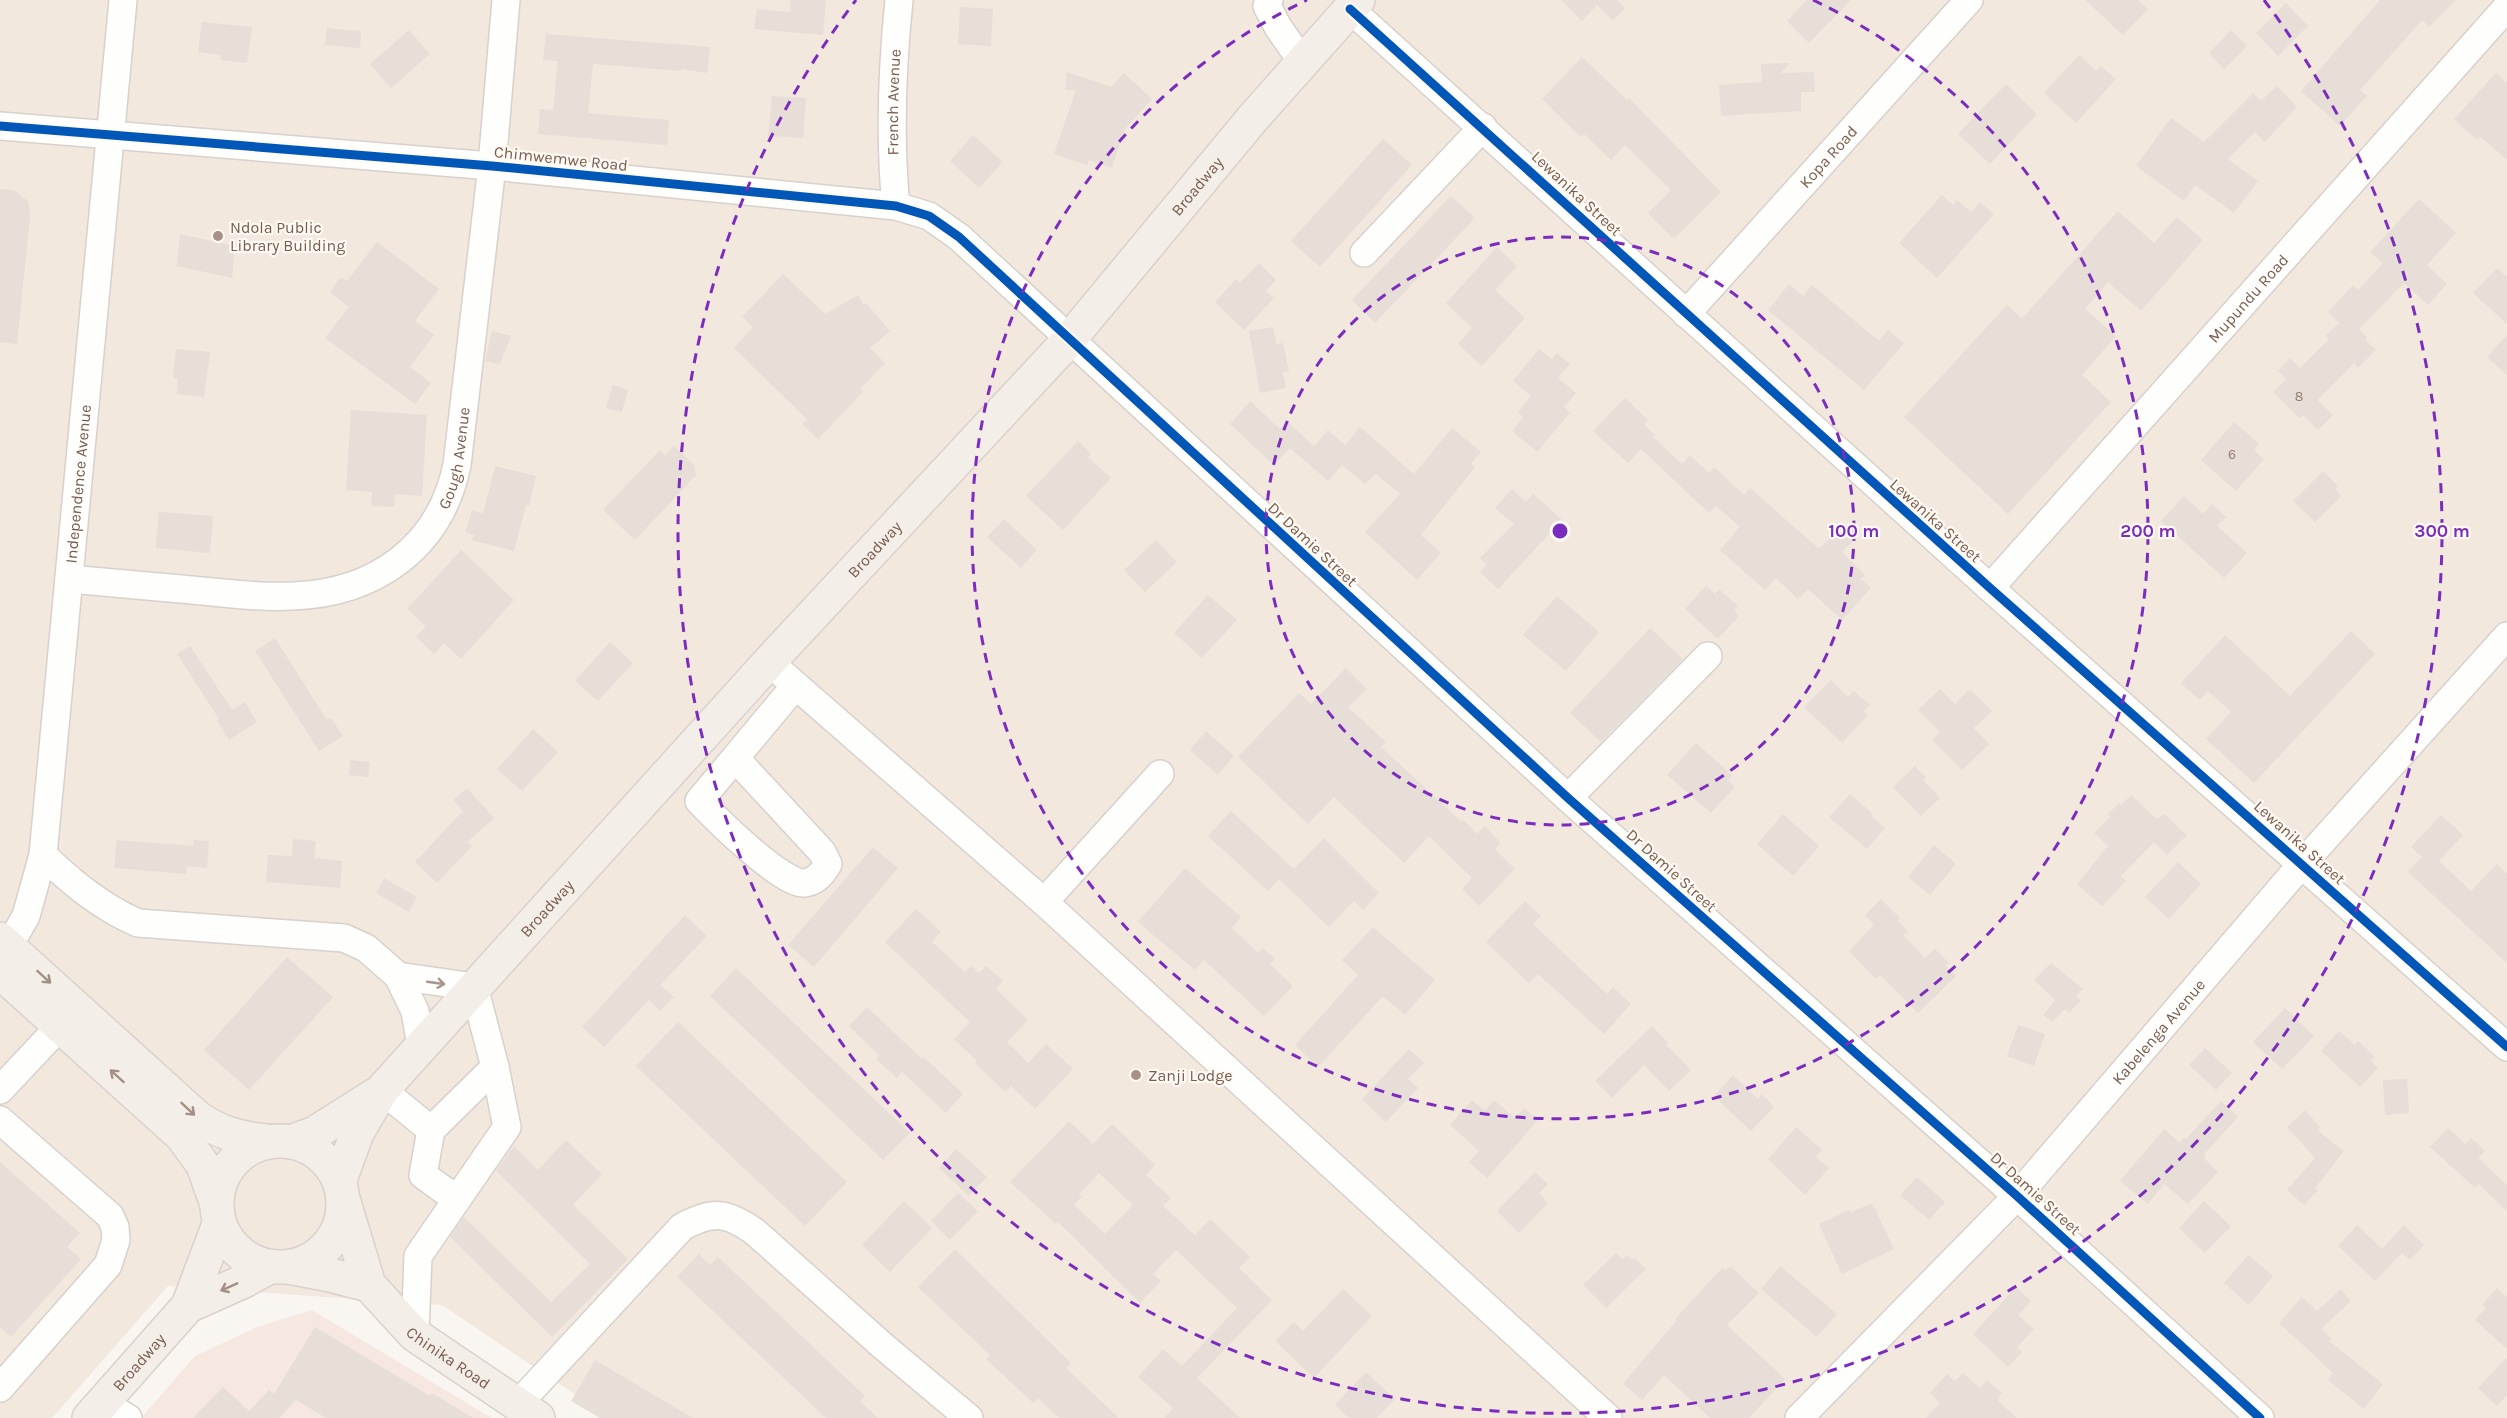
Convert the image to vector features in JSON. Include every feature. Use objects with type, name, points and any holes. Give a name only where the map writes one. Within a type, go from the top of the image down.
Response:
[{"type":"main road","name":"Broadway","points":[[382,1090],[769,662],[1069,340],[1246,126],[1354,4]]},
{"type":"main road","points":[[2,954],[61,1025],[182,1136],[203,1165],[218,1213],[231,1244],[248,1259],[369,1285]]},
{"type":"main road","points":[[2,954],[198,1118],[216,1130],[230,1136],[299,1143],[316,1151],[330,1164],[342,1191],[369,1285]]},
{"type":"main road","points":[[188,1306],[218,1213],[220,1181],[231,1163],[247,1149],[325,1128],[382,1090]]},
{"type":"main road","points":[[188,1306],[279,1267],[306,1262],[322,1252],[334,1238],[341,1220],[342,1191],[357,1133],[382,1090]]},
{"type":"main road","name":"Chinika Road","points":[[369,1285],[415,1335],[528,1412]]},
{"type":"main road","name":"Broadway","points":[[107,1413],[188,1306]]},
{"type":"street","name":"Independence Avenue","points":[[2,954],[26,916],[43,855],[123,0]]},
{"type":"street","name":"Gough Avenue","points":[[69,579],[263,597],[330,592],[360,583],[385,571],[408,555],[443,509],[458,465],[492,166],[506,0]]},
{"type":"street","name":"French Avenue","points":[[896,206],[891,157],[891,114],[899,0]]},
{"type":"street","name":"Kopa Road","points":[[1686,314],[1969,0]]},
{"type":"street","points":[[1265,2],[1278,27],[1303,63]]},
{"type":"street","name":"Lewanika Street","points":[[1354,4],[1483,127],[1686,314],[1990,588],[2507,1047]]},
{"type":"street","name":"Mupundu Road","points":[[1990,588],[2507,7]]},
{"type":"street","name":"Chimwemwe Road","points":[[0,126],[492,166],[896,206],[921,213],[945,226],[1069,340]]},
{"type":"street","points":[[1364,253],[1483,127]]},
{"type":"street","name":"Dr Damie Street","points":[[1069,340],[1568,798],[2017,1196],[2260,1418]]},
{"type":"street","name":"Kabelenga Avenue","points":[[1799,1418],[2017,1196],[2302,864],[2507,636]]},
{"type":"street","points":[[1568,798],[1708,656]]},
{"type":"street","points":[[769,662],[1044,902],[1608,1418]]},
{"type":"street","points":[[735,758],[822,852],[828,864],[822,875],[804,884],[788,879],[714,817],[699,801],[795,686]]},
{"type":"street","points":[[1044,902],[1160,774]]},
{"type":"street","points":[[43,855],[74,885],[138,923],[344,938],[366,948],[399,976],[415,1011],[421,1046]]},
{"type":"street","points":[[399,976],[474,987],[495,1067],[507,1127],[418,1257],[415,1335]]},
{"type":"street","points":[[0,1090],[61,1025]]},
{"type":"street","points":[[456,1199],[423,1175],[431,1131],[495,1067]]},
{"type":"street","points":[[382,1090],[431,1131]]},
{"type":"street","points":[[0,1120],[110,1216],[115,1227],[116,1240],[111,1259],[99,1278],[0,1388]]},
{"type":"street","points":[[528,1412],[682,1227],[699,1218],[719,1214],[738,1220],[755,1232],[884,1347],[969,1418]]},
{"type":"shaded area","points":[[0,0],[2507,0],[2507,1418],[610,1418],[442,1305],[168,1286],[52,1418],[0,1418]]},
{"type":"shaded area","points":[[312,1310],[492,1418],[141,1418],[195,1356],[260,1326]]},
{"type":"building","points":[[791,0],[826,0],[823,35],[754,29],[757,9],[790,12]]},
{"type":"building","points":[[1561,0],[1617,0],[1625,8],[1613,21],[1597,5],[1582,21]]},
{"type":"building","points":[[1807,0],[1851,0],[1809,43],[1787,21]]},
{"type":"building","points":[[2085,0],[2138,0],[2148,9],[2123,35]]},
{"type":"building","points":[[2380,0],[2456,0],[2429,27],[2422,20],[2360,90],[2367,96],[2340,126],[2301,91]]},
{"type":"building","points":[[2286,3],[2308,26],[2278,56],[2256,33]]},
{"type":"building","points":[[960,7],[993,9],[991,46],[958,44]]},
{"type":"building","points":[[202,22],[252,27],[247,63],[220,60],[221,55],[198,52]]},
{"type":"building","points":[[327,28],[361,31],[360,48],[325,45]]},
{"type":"building","points":[[409,30],[430,54],[391,88],[370,64]]},
{"type":"building","points":[[2231,30],[2247,46],[2224,69],[2209,53]]},
{"type":"building","points":[[546,34],[710,47],[707,73],[681,69],[681,71],[593,64],[588,113],[669,120],[667,145],[538,134],[540,109],[553,110],[558,61],[543,60]]},
{"type":"building","points":[[2079,55],[2096,71],[2101,66],[2116,79],[2076,123],[2044,93]]},
{"type":"building","points":[[1582,57],[1627,100],[1629,98],[1721,192],[1674,239],[1648,213],[1671,190],[1625,145],[1611,160],[1584,134],[1581,137],[1542,99]]},
{"type":"building","points":[[1790,63],[1780,73],[1814,72],[1815,92],[1801,92],[1801,111],[1721,116],[1719,85],[1762,82],[1761,64]]},
{"type":"building","points":[[1067,72],[1111,87],[1124,73],[1152,99],[1124,130],[1112,168],[1089,160],[1087,165],[1054,154],[1076,90],[1065,90]]},
{"type":"building","points":[[2496,73],[2507,83],[2507,160],[2481,137],[2477,140],[2454,119]]},
{"type":"building","points":[[2006,84],[2037,114],[1990,164],[1958,134]]},
{"type":"building","points":[[2277,86],[2297,107],[2265,142],[2255,132],[2228,159],[2258,181],[2234,213],[2195,185],[2184,201],[2136,166],[2171,118],[2204,142],[2253,93],[2261,101]]},
{"type":"building","points":[[772,96],[806,98],[803,138],[768,136]]},
{"type":"building","points":[[973,135],[1003,162],[979,188],[950,161]]},
{"type":"building","points":[[1383,139],[1412,165],[1320,267],[1291,241]]},
{"type":"building","points":[[0,189],[14,190],[28,201],[30,217],[17,344],[0,342]]},
{"type":"building","points":[[1942,195],[1953,205],[1957,200],[1971,212],[1980,202],[1994,214],[1937,278],[1899,243]]},
{"type":"building","points":[[1451,196],[1475,218],[1375,323],[1352,300]]},
{"type":"building","points":[[2419,199],[2456,233],[2427,265],[2447,284],[2428,305],[2404,283],[2359,329],[2376,350],[2358,368],[2354,363],[2317,400],[2333,415],[2318,430],[2303,415],[2299,418],[2273,392],[2286,379],[2278,371],[2290,358],[2300,368],[2329,339],[2325,336],[2339,323],[2328,312],[2353,285],[2358,290],[2383,263],[2370,252]]},
{"type":"building","points":[[2118,211],[2154,243],[2177,217],[2203,240],[2141,311],[2108,282],[2085,309],[2116,336],[2082,375],[2111,402],[2008,514],[1904,417],[2007,305],[2022,319]]},
{"type":"building","points":[[180,234],[235,246],[232,278],[177,266]]},
{"type":"building","points":[[377,242],[439,289],[415,321],[434,335],[410,367],[431,383],[415,404],[325,338],[349,307],[330,292],[341,277],[347,281]]},
{"type":"building","points":[[1497,247],[1517,266],[1495,290],[1525,318],[1482,366],[1458,344],[1472,328],[1446,303]]},
{"type":"building","points":[[1259,263],[1276,280],[1266,291],[1274,298],[1244,330],[1215,302],[1236,279],[1240,283]]},
{"type":"building","points":[[2497,268],[2507,277],[2507,324],[2473,293]]},
{"type":"building","points":[[783,274],[825,314],[858,295],[863,305],[866,303],[890,331],[870,348],[885,363],[860,389],[863,392],[818,439],[802,424],[807,419],[734,348],[753,327],[742,317]]},
{"type":"building","points":[[1789,284],[1803,296],[1812,285],[1879,341],[1888,330],[1904,343],[1864,390],[1768,310]]},
{"type":"building","points":[[1273,327],[1276,344],[1283,343],[1289,371],[1283,372],[1286,388],[1260,393],[1249,331]]},
{"type":"building","points":[[492,331],[511,336],[500,364],[485,361]]},
{"type":"building","points":[[2507,335],[2507,375],[2487,357]]},
{"type":"building","points":[[176,349],[210,352],[204,397],[177,394],[178,379],[173,378]]},
{"type":"building","points":[[1539,349],[1552,359],[1557,353],[1570,364],[1558,378],[1576,393],[1564,407],[1570,413],[1537,452],[1512,431],[1523,417],[1518,412],[1531,396],[1513,381]]},
{"type":"building","points":[[613,385],[628,390],[622,412],[606,408]]},
{"type":"building","points":[[1625,398],[1648,420],[1644,425],[1655,435],[1653,437],[1682,464],[1690,455],[1709,473],[1714,467],[1744,495],[1750,488],[1819,549],[1842,525],[1856,538],[1842,552],[1865,575],[1861,579],[1871,588],[1842,620],[1808,589],[1798,599],[1776,578],[1765,590],[1720,550],[1740,527],[1716,506],[1709,513],[1641,449],[1628,463],[1593,431]]},
{"type":"building","points":[[1250,401],[1280,429],[1287,421],[1314,446],[1328,430],[1345,445],[1360,427],[1414,474],[1452,428],[1481,452],[1471,464],[1475,467],[1421,535],[1441,553],[1417,580],[1365,532],[1400,494],[1376,474],[1365,484],[1342,465],[1328,481],[1290,448],[1274,465],[1230,424]]},
{"type":"building","points":[[351,410],[427,415],[422,496],[395,494],[394,507],[371,506],[372,492],[346,490]]},
{"type":"building","points":[[2234,422],[2259,444],[2254,450],[2264,459],[2236,491],[2201,460]]},
{"type":"building","points":[[1078,441],[1091,454],[1088,457],[1111,478],[1063,530],[1026,496]]},
{"type":"building","points":[[674,446],[694,465],[696,475],[635,540],[603,510],[660,450],[665,455]]},
{"type":"building","points":[[495,466],[536,476],[514,551],[471,540],[475,535],[465,532],[472,510],[483,514]]},
{"type":"building","points":[[2323,471],[2338,486],[2335,489],[2341,496],[2315,522],[2293,501]]},
{"type":"building","points":[[1512,489],[1526,502],[1533,494],[1562,520],[1498,589],[1480,572],[1487,565],[1480,558],[1514,524],[1495,508]]},
{"type":"building","points":[[2184,496],[2203,514],[2212,504],[2226,517],[2217,526],[2247,553],[2224,578],[2161,521]]},
{"type":"building","points":[[159,512],[213,516],[210,553],[156,548]]},
{"type":"building","points":[[1004,519],[1037,550],[1021,568],[987,537]]},
{"type":"building","points":[[1156,540],[1177,562],[1145,592],[1124,570]]},
{"type":"building","points":[[461,550],[514,600],[461,659],[444,643],[434,654],[416,637],[426,626],[407,609]]},
{"type":"building","points":[[1706,585],[1715,594],[1719,589],[1738,606],[1734,610],[1739,616],[1718,639],[1685,609]]},
{"type":"building","points":[[1208,595],[1237,620],[1202,658],[1174,633]]},
{"type":"building","points":[[1557,596],[1599,632],[1566,671],[1523,635]]},
{"type":"building","points":[[1650,628],[1683,659],[1601,742],[1570,713]]},
{"type":"building","points":[[2351,631],[2375,654],[2254,783],[2206,739],[2231,712],[2208,691],[2200,700],[2181,683],[2225,635],[2290,696]]},
{"type":"building","points":[[275,638],[327,720],[331,718],[343,736],[319,751],[255,651]]},
{"type":"building","points":[[610,642],[633,663],[598,701],[575,681]]},
{"type":"building","points":[[190,646],[232,710],[245,702],[257,722],[229,740],[217,720],[219,719],[177,654]]},
{"type":"building","points":[[1346,668],[1367,689],[1348,707],[1386,742],[1381,747],[1477,834],[1485,826],[1501,843],[1495,849],[1515,869],[1479,906],[1462,889],[1472,878],[1429,836],[1404,863],[1334,797],[1308,824],[1238,757],[1299,693],[1311,704]]},
{"type":"building","points":[[1831,680],[1848,697],[1854,691],[1870,705],[1864,711],[1868,715],[1842,743],[1804,707]]},
{"type":"building","points":[[1940,689],[1955,704],[1970,689],[1992,711],[1974,728],[1989,744],[1962,770],[1932,740],[1940,732],[1918,710]]},
{"type":"building","points":[[533,729],[558,752],[522,791],[497,769]]},
{"type":"building","points":[[1206,731],[1234,756],[1218,775],[1190,750]]},
{"type":"building","points":[[1696,743],[1732,775],[1728,780],[1735,787],[1711,813],[1667,775]]},
{"type":"building","points":[[350,760],[370,762],[368,777],[349,775]]},
{"type":"building","points":[[1915,766],[1926,778],[1923,780],[1940,798],[1921,816],[1893,787]]},
{"type":"building","points":[[467,788],[494,818],[467,842],[472,846],[437,883],[415,862],[463,811],[453,800]]},
{"type":"building","points":[[1850,794],[1885,828],[1867,849],[1829,817]]},
{"type":"building","points":[[2131,795],[2156,819],[2164,814],[2187,835],[2167,855],[2154,842],[2121,876],[2126,881],[2102,906],[2077,884],[2108,846],[2094,833],[2110,817],[2108,814]]},
{"type":"building","points":[[1231,811],[1294,869],[1324,838],[1379,893],[1363,910],[1354,901],[1329,927],[1279,879],[1268,891],[1208,836]]},
{"type":"building","points":[[1783,814],[1819,846],[1793,876],[1757,844]]},
{"type":"building","points":[[2441,815],[2463,835],[2439,861],[2471,891],[2497,864],[2507,874],[2507,963],[2408,872],[2422,857],[2411,847]]},
{"type":"building","points":[[293,839],[316,841],[314,858],[342,861],[340,888],[266,882],[268,855],[292,856]]},
{"type":"building","points":[[117,840],[193,846],[194,840],[209,841],[207,868],[187,866],[186,874],[114,868]]},
{"type":"building","points":[[1934,845],[1956,864],[1930,895],[1908,877]]},
{"type":"building","points":[[873,847],[898,868],[814,967],[788,945]]},
{"type":"building","points":[[2178,862],[2201,884],[2169,919],[2145,897]]},
{"type":"building","points":[[1185,868],[1241,917],[1232,928],[1258,953],[1263,948],[1275,959],[1270,964],[1293,986],[1264,1016],[1204,960],[1195,970],[1138,922]]},
{"type":"building","points":[[384,878],[417,897],[409,912],[376,893]]},
{"type":"building","points":[[1881,899],[1900,918],[1897,920],[1908,931],[1903,935],[1925,958],[1935,949],[1949,963],[1946,966],[1956,976],[1918,1013],[1880,975],[1876,979],[1849,951],[1874,925],[1865,915]]},
{"type":"building","points":[[1525,901],[1541,916],[1533,924],[1607,994],[1613,987],[1631,1004],[1604,1034],[1538,974],[1529,983],[1486,942]]},
{"type":"building","points":[[916,909],[941,932],[932,942],[965,972],[971,966],[979,973],[986,966],[1003,981],[996,989],[1028,1020],[1007,1042],[1028,1063],[1046,1044],[1073,1069],[1035,1109],[1011,1086],[1005,1092],[975,1063],[977,1061],[954,1039],[970,1022],[885,942]]},
{"type":"building","points":[[685,915],[707,936],[660,985],[674,997],[660,1011],[649,1000],[604,1047],[582,1027]]},
{"type":"building","points":[[1373,927],[1435,980],[1405,1015],[1383,996],[1318,1067],[1295,1045],[1358,975],[1342,960]]},
{"type":"building","points":[[287,957],[333,997],[249,1090],[204,1050]]},
{"type":"building","points":[[2051,963],[2083,989],[2076,996],[2081,1000],[2069,1013],[2065,1009],[2052,1022],[2043,1015],[2055,1000],[2034,980]]},
{"type":"building","points":[[736,968],[910,1133],[883,1160],[710,996]]},
{"type":"building","points":[[867,1007],[963,1094],[946,1113],[902,1072],[897,1078],[876,1059],[879,1055],[849,1026]]},
{"type":"building","points":[[2285,1008],[2314,1036],[2282,1069],[2253,1042]]},
{"type":"building","points":[[678,1022],[847,1182],[805,1226],[636,1066]]},
{"type":"building","points":[[2018,1025],[2045,1034],[2034,1066],[2007,1056]]},
{"type":"building","points":[[1652,1026],[1668,1043],[1666,1045],[1691,1070],[1669,1091],[1644,1065],[1612,1098],[1595,1081]]},
{"type":"building","points":[[2339,1031],[2355,1045],[2358,1041],[2375,1057],[2371,1061],[2378,1068],[2360,1087],[2321,1051]]},
{"type":"building","points":[[2205,1048],[2232,1073],[2216,1090],[2189,1065]]},
{"type":"building","points":[[1409,1049],[1424,1063],[1408,1079],[1418,1088],[1386,1122],[1362,1099]]},
{"type":"building","points":[[1733,1075],[1758,1099],[1762,1094],[1774,1107],[1751,1131],[1714,1096]]},
{"type":"building","points":[[2407,1079],[2409,1113],[2385,1115],[2383,1080]]},
{"type":"building","points":[[1472,1100],[1485,1111],[1494,1100],[1515,1118],[1524,1108],[1538,1120],[1487,1178],[1469,1162],[1479,1151],[1450,1125]]},
{"type":"building","points":[[2221,1101],[2238,1117],[2204,1154],[2206,1155],[2204,1158],[2218,1172],[2188,1204],[2164,1184],[2148,1204],[2120,1181],[2164,1129],[2180,1143]]},
{"type":"building","points":[[2305,1110],[2320,1127],[2317,1130],[2344,1151],[2315,1188],[2318,1190],[2304,1205],[2287,1190],[2315,1158],[2287,1127]]},
{"type":"building","points":[[1069,1121],[1093,1144],[1112,1124],[1155,1165],[1146,1175],[1171,1198],[1163,1206],[1195,1235],[1210,1219],[1250,1257],[1239,1268],[1272,1300],[1197,1378],[1240,1418],[1164,1418],[1173,1408],[1138,1377],[1163,1349],[1182,1366],[1237,1308],[1176,1250],[1153,1274],[1161,1281],[1140,1303],[1058,1222],[1056,1224],[1010,1182]],"holes":[[[1099,1173],[1133,1205],[1105,1234],[1074,1205],[1082,1197],[1079,1194]]]},
{"type":"building","points":[[1796,1127],[1822,1150],[1816,1157],[1829,1168],[1805,1195],[1768,1159]]},
{"type":"building","points":[[2448,1128],[2465,1144],[2471,1138],[2485,1151],[2478,1158],[2507,1185],[2507,1211],[2479,1184],[2475,1188],[2430,1147]]},
{"type":"building","points":[[566,1140],[602,1174],[573,1205],[628,1259],[552,1337],[450,1237],[464,1217],[551,1302],[590,1264],[496,1171],[514,1146],[538,1170]]},
{"type":"building","points":[[956,1149],[987,1177],[969,1196],[939,1168]]},
{"type":"building","points":[[0,1162],[80,1233],[67,1247],[81,1259],[11,1337],[0,1327]]},
{"type":"building","points":[[1535,1172],[1548,1184],[1539,1193],[1548,1203],[1519,1233],[1497,1211]]},
{"type":"building","points":[[1917,1177],[1945,1202],[1929,1220],[1900,1195]]},
{"type":"building","points":[[958,1193],[978,1211],[950,1240],[931,1221]]},
{"type":"building","points":[[904,1201],[932,1228],[890,1272],[862,1245]]},
{"type":"building","points":[[2204,1201],[2231,1226],[2205,1253],[2179,1228]]},
{"type":"building","points":[[1872,1203],[1894,1249],[1842,1274],[1819,1224],[1849,1210],[1850,1213]]},
{"type":"building","points":[[2357,1225],[2382,1249],[2404,1225],[2424,1245],[2410,1260],[2402,1253],[2375,1281],[2338,1246]]},
{"type":"building","points":[[955,1249],[1071,1363],[1066,1368],[1119,1418],[1059,1418],[1038,1398],[1033,1403],[986,1359],[990,1355],[918,1287]]},
{"type":"building","points":[[1616,1253],[1623,1259],[1627,1255],[1632,1260],[1634,1258],[1646,1269],[1606,1308],[1583,1285]]},
{"type":"building","points":[[699,1254],[710,1265],[718,1257],[865,1396],[860,1401],[878,1418],[826,1418],[677,1277]]},
{"type":"building","points":[[2248,1255],[2273,1276],[2249,1305],[2224,1283]]},
{"type":"building","points":[[1780,1266],[1837,1314],[1817,1337],[1761,1289]]},
{"type":"building","points":[[1723,1267],[1725,1270],[1731,1267],[1759,1293],[1727,1325],[1785,1379],[1749,1418],[1710,1418],[1664,1375],[1642,1400],[1623,1384],[1677,1320],[1675,1319]]},
{"type":"building","points":[[2016,1287],[2031,1301],[2018,1315],[2034,1329],[2017,1347],[2022,1352],[2008,1367],[1973,1334]]},
{"type":"building","points":[[2497,1288],[2507,1297],[2507,1349],[2475,1320],[2486,1308],[2482,1305]]},
{"type":"building","points":[[1343,1289],[1372,1316],[1314,1378],[1275,1341],[1294,1322],[1303,1331]]},
{"type":"building","points":[[2341,1289],[2351,1301],[2321,1329],[2332,1339],[2329,1341],[2383,1384],[2364,1409],[2328,1380],[2333,1373],[2279,1323],[2302,1297],[2317,1311]]},
{"type":"building","points":[[315,1327],[430,1396],[432,1393],[473,1418],[326,1418],[296,1400],[279,1418],[193,1418],[223,1387],[249,1411],[269,1390],[274,1394]]},
{"type":"building","points":[[2507,1357],[2507,1395],[2497,1406],[2478,1388]]},
{"type":"building","points":[[595,1360],[693,1418],[600,1418],[571,1401]]},
{"type":"building","points":[[1366,1372],[1395,1399],[1377,1418],[1349,1418],[1335,1405]]},
{"type":"building","points":[[1963,1373],[1980,1388],[1987,1380],[2002,1393],[1997,1400],[2017,1418],[1926,1418],[1940,1403],[1930,1393],[1947,1374],[1955,1381]]},
{"type":"cycle path","points":[[1350,9],[1990,588],[2507,1047]]},
{"type":"cycle path","points":[[0,126],[492,166],[896,206],[929,216],[959,237],[1568,798],[2017,1196],[2260,1418]]},
{"type":"place","name":"Ndola Public Library Building","points":[[218,236]]},
{"type":"place","name":"Zanji Lodge","points":[[1136,1075]]}]
